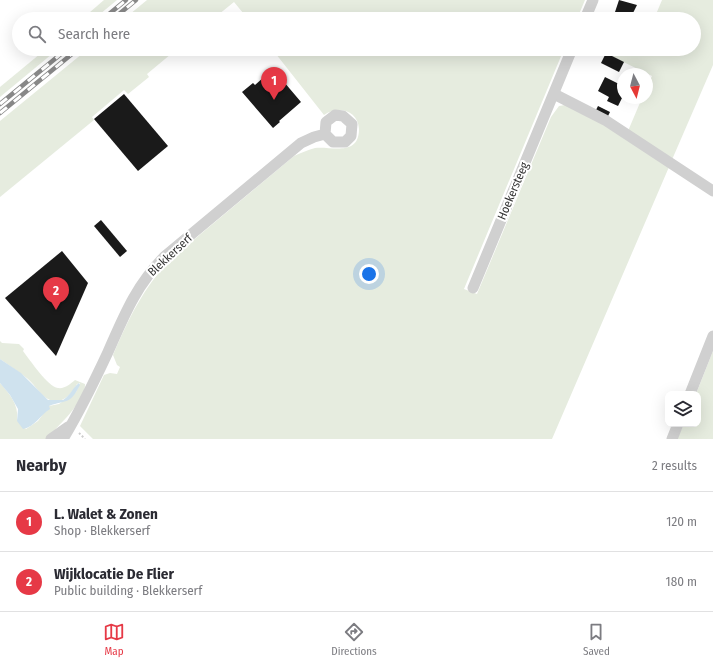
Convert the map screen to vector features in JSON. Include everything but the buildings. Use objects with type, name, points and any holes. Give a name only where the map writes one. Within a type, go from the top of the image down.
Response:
[{"type":"street","points":[[588,12],[593,0]]},
{"type":"street","name":"Hoekersteeg","points":[[473,288],[569,56]]},
{"type":"street","points":[[554,94],[605,120],[713,191]]},
{"type":"street","name":"Blekkerserf","points":[[63,439],[77,417],[133,296],[152,270],[164,257],[301,143],[325,134]]},
{"type":"street","points":[[691,391],[713,336]]},
{"type":"street","name":"Blekkerserf","points":[[52,439],[72,425]]},
{"type":"street","points":[[672,439],[677,427]]},
{"type":"shaded area","points":[[104,0],[117,0],[102,12],[90,12]]},
{"type":"shaded area","points":[[147,0],[585,0],[580,12],[242,12],[234,2],[222,12],[132,12]]},
{"type":"shaded area","points":[[662,0],[713,0],[713,65],[671,162],[628,131],[639,104],[653,104],[653,68],[636,68],[611,56],[701,56],[701,12],[657,12]]},
{"type":"shaded area","points":[[38,56],[50,56],[0,97],[0,87]]},
{"type":"shaded area","points":[[79,56],[169,56],[147,74],[149,77],[128,94],[124,90],[92,117],[94,120],[0,197],[0,121]]},
{"type":"shaded area","points":[[278,56],[561,56],[464,289],[477,294],[551,117],[559,106],[565,105],[600,122],[669,167],[552,439],[93,439],[80,426],[104,375],[110,373],[117,374],[120,367],[117,365],[113,355],[125,328],[145,292],[172,258],[294,156],[315,148],[343,148],[354,144],[358,138],[359,129],[355,117],[346,111],[341,110],[335,110],[324,115]]},
{"type":"shaded area","points":[[0,341],[2,343],[19,344],[39,372],[49,383],[54,386],[63,388],[75,380],[85,384],[84,391],[76,406],[46,439],[0,439],[0,383],[15,404],[17,419],[26,429],[38,421],[49,406],[59,404],[76,392],[80,383],[77,384],[69,395],[61,400],[52,401],[48,399],[42,395],[28,379],[0,359]]},
{"type":"shaded area","points":[[713,351],[713,439],[677,439],[683,427],[701,427],[701,391],[697,391]]},
{"type":"water","points":[[0,359],[21,373],[48,400],[63,400],[79,383],[80,385],[70,399],[49,406],[50,409],[31,426],[23,429],[17,421],[18,409],[10,395],[0,383]]},
{"type":"railway","points":[[111,12],[126,0]]},
{"type":"railway","points":[[121,12],[136,0]]},
{"type":"railway","points":[[0,104],[58,56]]},
{"type":"railway","points":[[0,113],[69,56]]},
{"type":"place","name":"L. Walet & Zonen","points":[[274,100]]},
{"type":"place","name":"Wijklocatie De Flier","points":[[56,310]]}]
